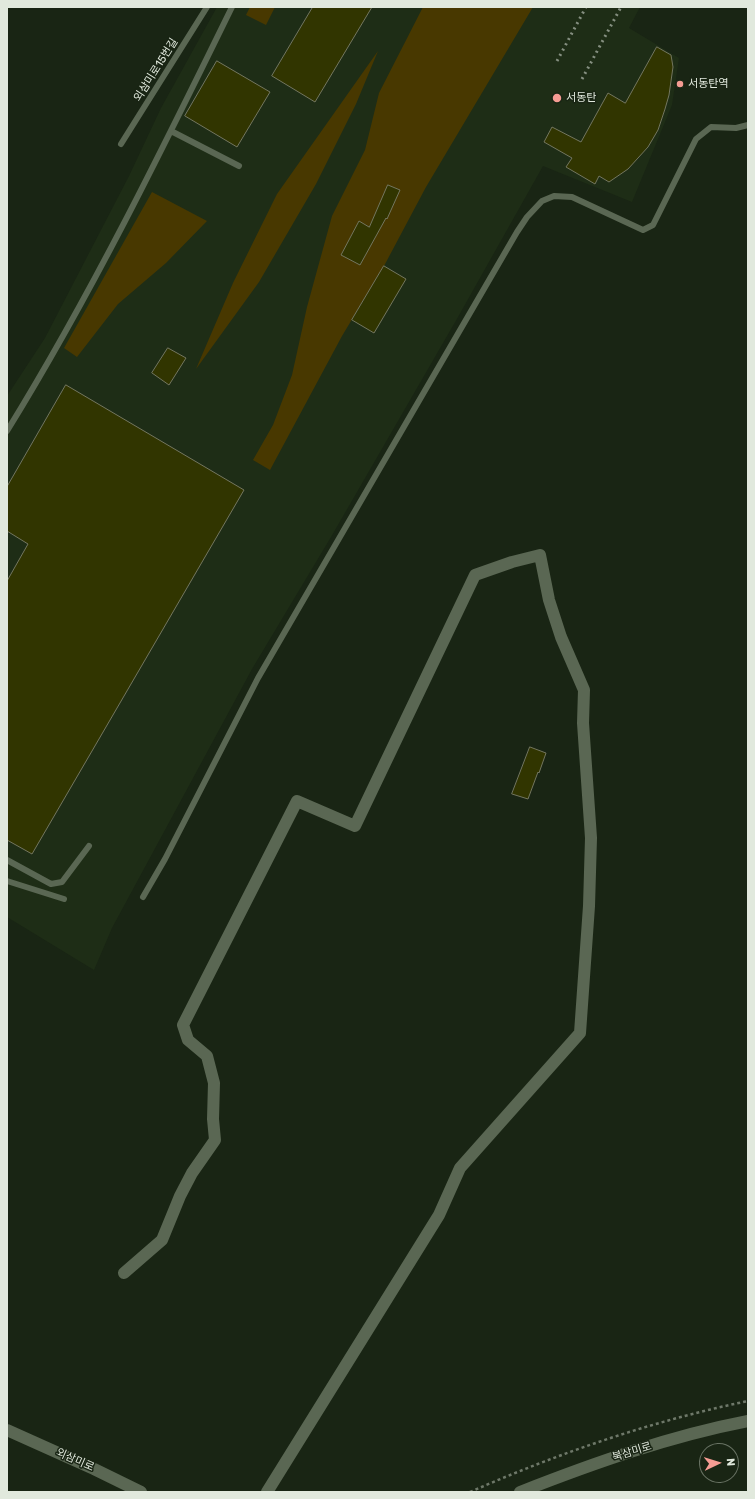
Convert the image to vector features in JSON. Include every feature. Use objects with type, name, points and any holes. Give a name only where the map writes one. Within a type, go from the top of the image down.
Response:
[{"type":"street","points":[[124,1273],[162,1240],[180,1196],[192,1173],[215,1140],[214,1083],[208,1056],[188,1040],[183,1025],[297,801],[355,826],[474,576],[512,562],[540,555],[549,600],[561,637],[584,690],[583,723],[591,838],[589,906],[580,1032],[460,1168],[439,1215],[267,1492]]},
{"type":"street","name":"북삼미로","points":[[520,1492],[623,1454],[681,1437],[748,1421]]},
{"type":"street","name":"외삼미로","points":[[7,1430],[94,1468],[141,1492]]},
{"type":"lane","name":"외삼미로15번길","points":[[121,144],[207,7]]},
{"type":"lane","points":[[7,431],[95,276],[171,131],[232,7]]},
{"type":"lane","points":[[143,897],[165,859],[258,678],[527,217],[542,201],[554,196],[572,197],[642,230],[653,225],[696,138],[711,127],[736,128],[748,125]]},
{"type":"lane","points":[[171,131],[239,166]]},
{"type":"lane","points":[[7,860],[51,884],[62,882],[89,846]]},
{"type":"lane","points":[[7,881],[64,899]]},
{"type":"path","points":[[470,1492],[510,1474],[607,1439],[698,1412],[748,1401]]},
{"type":"shaded area","points":[[217,7],[640,7],[629,28],[679,58],[672,105],[632,202],[543,166],[331,537],[252,669],[112,928],[94,970],[7,917],[7,396],[45,338],[129,176],[161,108]]},
{"type":"shaded area","points":[[250,7],[275,7],[266,25],[246,15]]},
{"type":"shaded area","points":[[423,7],[533,7],[426,187],[384,266],[342,336],[270,470],[253,460],[273,425],[292,375],[307,307],[332,216],[365,150],[379,93]]},
{"type":"shaded area","points":[[378,51],[356,104],[316,184],[259,282],[196,369],[233,283],[277,194]]},
{"type":"shaded area","points":[[152,192],[207,221],[166,263],[118,304],[77,357],[64,348]]},
{"type":"building","points":[[313,7],[372,7],[315,102],[272,76]]},
{"type":"building","points":[[657,47],[671,55],[673,67],[669,95],[665,109],[658,130],[648,147],[628,169],[609,182],[599,176],[595,184],[566,167],[572,158],[544,142],[552,127],[581,142],[608,93],[625,103]]},
{"type":"building","points":[[217,61],[270,92],[237,147],[185,116]]},
{"type":"building","points":[[388,185],[400,190],[387,219],[386,218],[360,265],[341,255],[359,221],[369,227]]},
{"type":"building","points":[[384,266],[406,279],[374,333],[352,320]]},
{"type":"building","points":[[168,348],[186,358],[169,385],[152,373]]},
{"type":"building","points":[[66,385],[244,490],[32,854],[7,840],[7,581],[28,544],[7,531],[7,487]]},
{"type":"building","points":[[530,747],[546,753],[528,799],[512,794]]},
{"type":"railway","points":[[557,61],[586,7]]},
{"type":"railway","points":[[582,79],[621,7]]},
{"type":"place","name":"서동탄역","points":[[680,84]]},
{"type":"place","name":"서동탄","points":[[557,98]]}]
